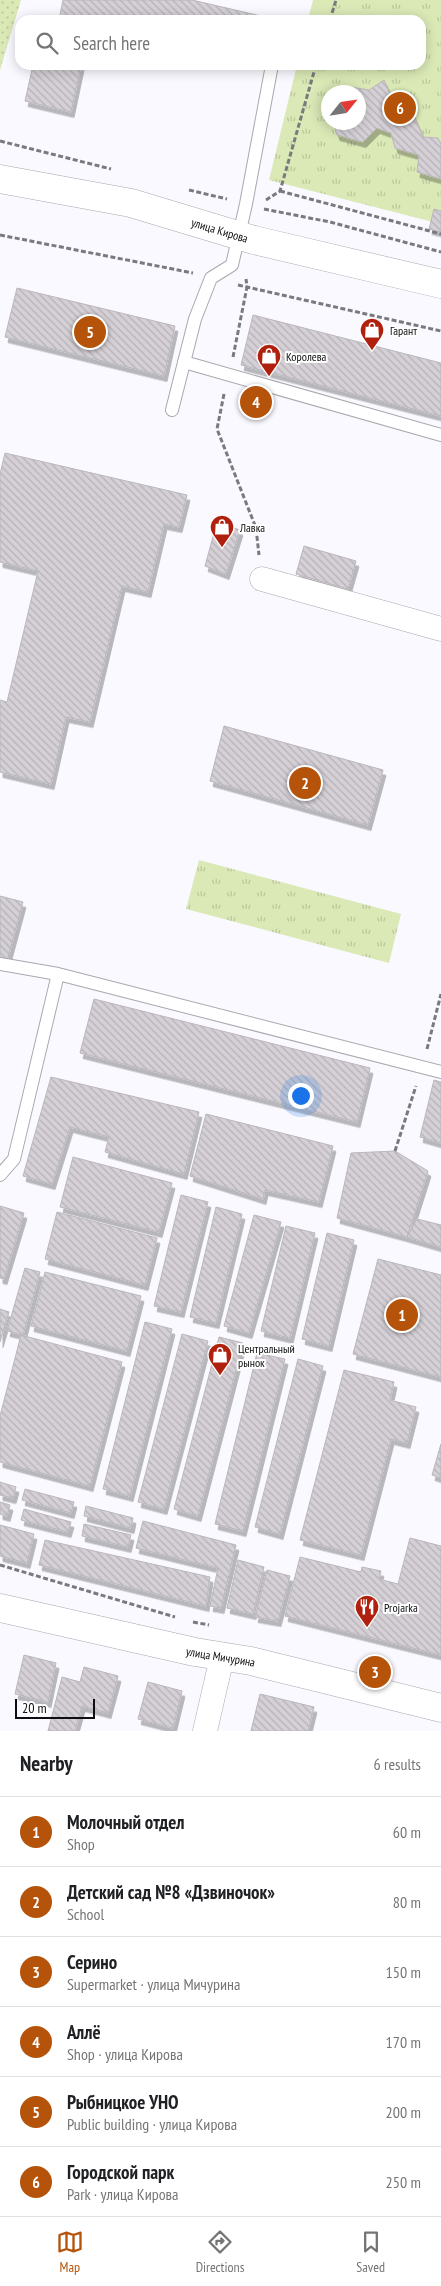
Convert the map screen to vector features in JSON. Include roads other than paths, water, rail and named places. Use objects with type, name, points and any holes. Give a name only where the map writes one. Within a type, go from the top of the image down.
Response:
[{"type":"main road","name":"улица Кирова","points":[[0,179],[130,204],[237,236],[441,284]]},
{"type":"main road","name":"улица Мичурина","points":[[0,1608],[222,1657],[251,1661],[441,1708]]},
{"type":"street","points":[[262,579],[441,629]]},
{"type":"street","points":[[205,1731],[222,1657]]},
{"type":"lane","points":[[172,410],[195,319],[211,278],[232,265],[237,236],[250,206],[271,70]]},
{"type":"lane","points":[[184,362],[441,435]]},
{"type":"lane","points":[[0,964],[58,974],[441,1072]]},
{"type":"lane","points":[[0,1175],[14,1159],[58,974]]},
{"type":"place","name":"Городской парк","points":[[400,108]]},
{"type":"place","name":"Рыбницкое УНО","points":[[90,332]]},
{"type":"place","name":"Гарант","points":[[372,351]]},
{"type":"place","name":"Королева","points":[[269,377]]},
{"type":"place","name":"Аллё","points":[[256,402]]},
{"type":"place","name":"Лавка","points":[[222,548]]},
{"type":"place","name":"Детский сад №8 «Дзвиночок»","points":[[305,783]]},
{"type":"place","name":"Молочный отдел","points":[[402,1315]]},
{"type":"place","name":"Центральный рынок","points":[[220,1376]]},
{"type":"place","name":"Projarka","points":[[367,1628]]},
{"type":"place","name":"Серино","points":[[375,1672]]}]
